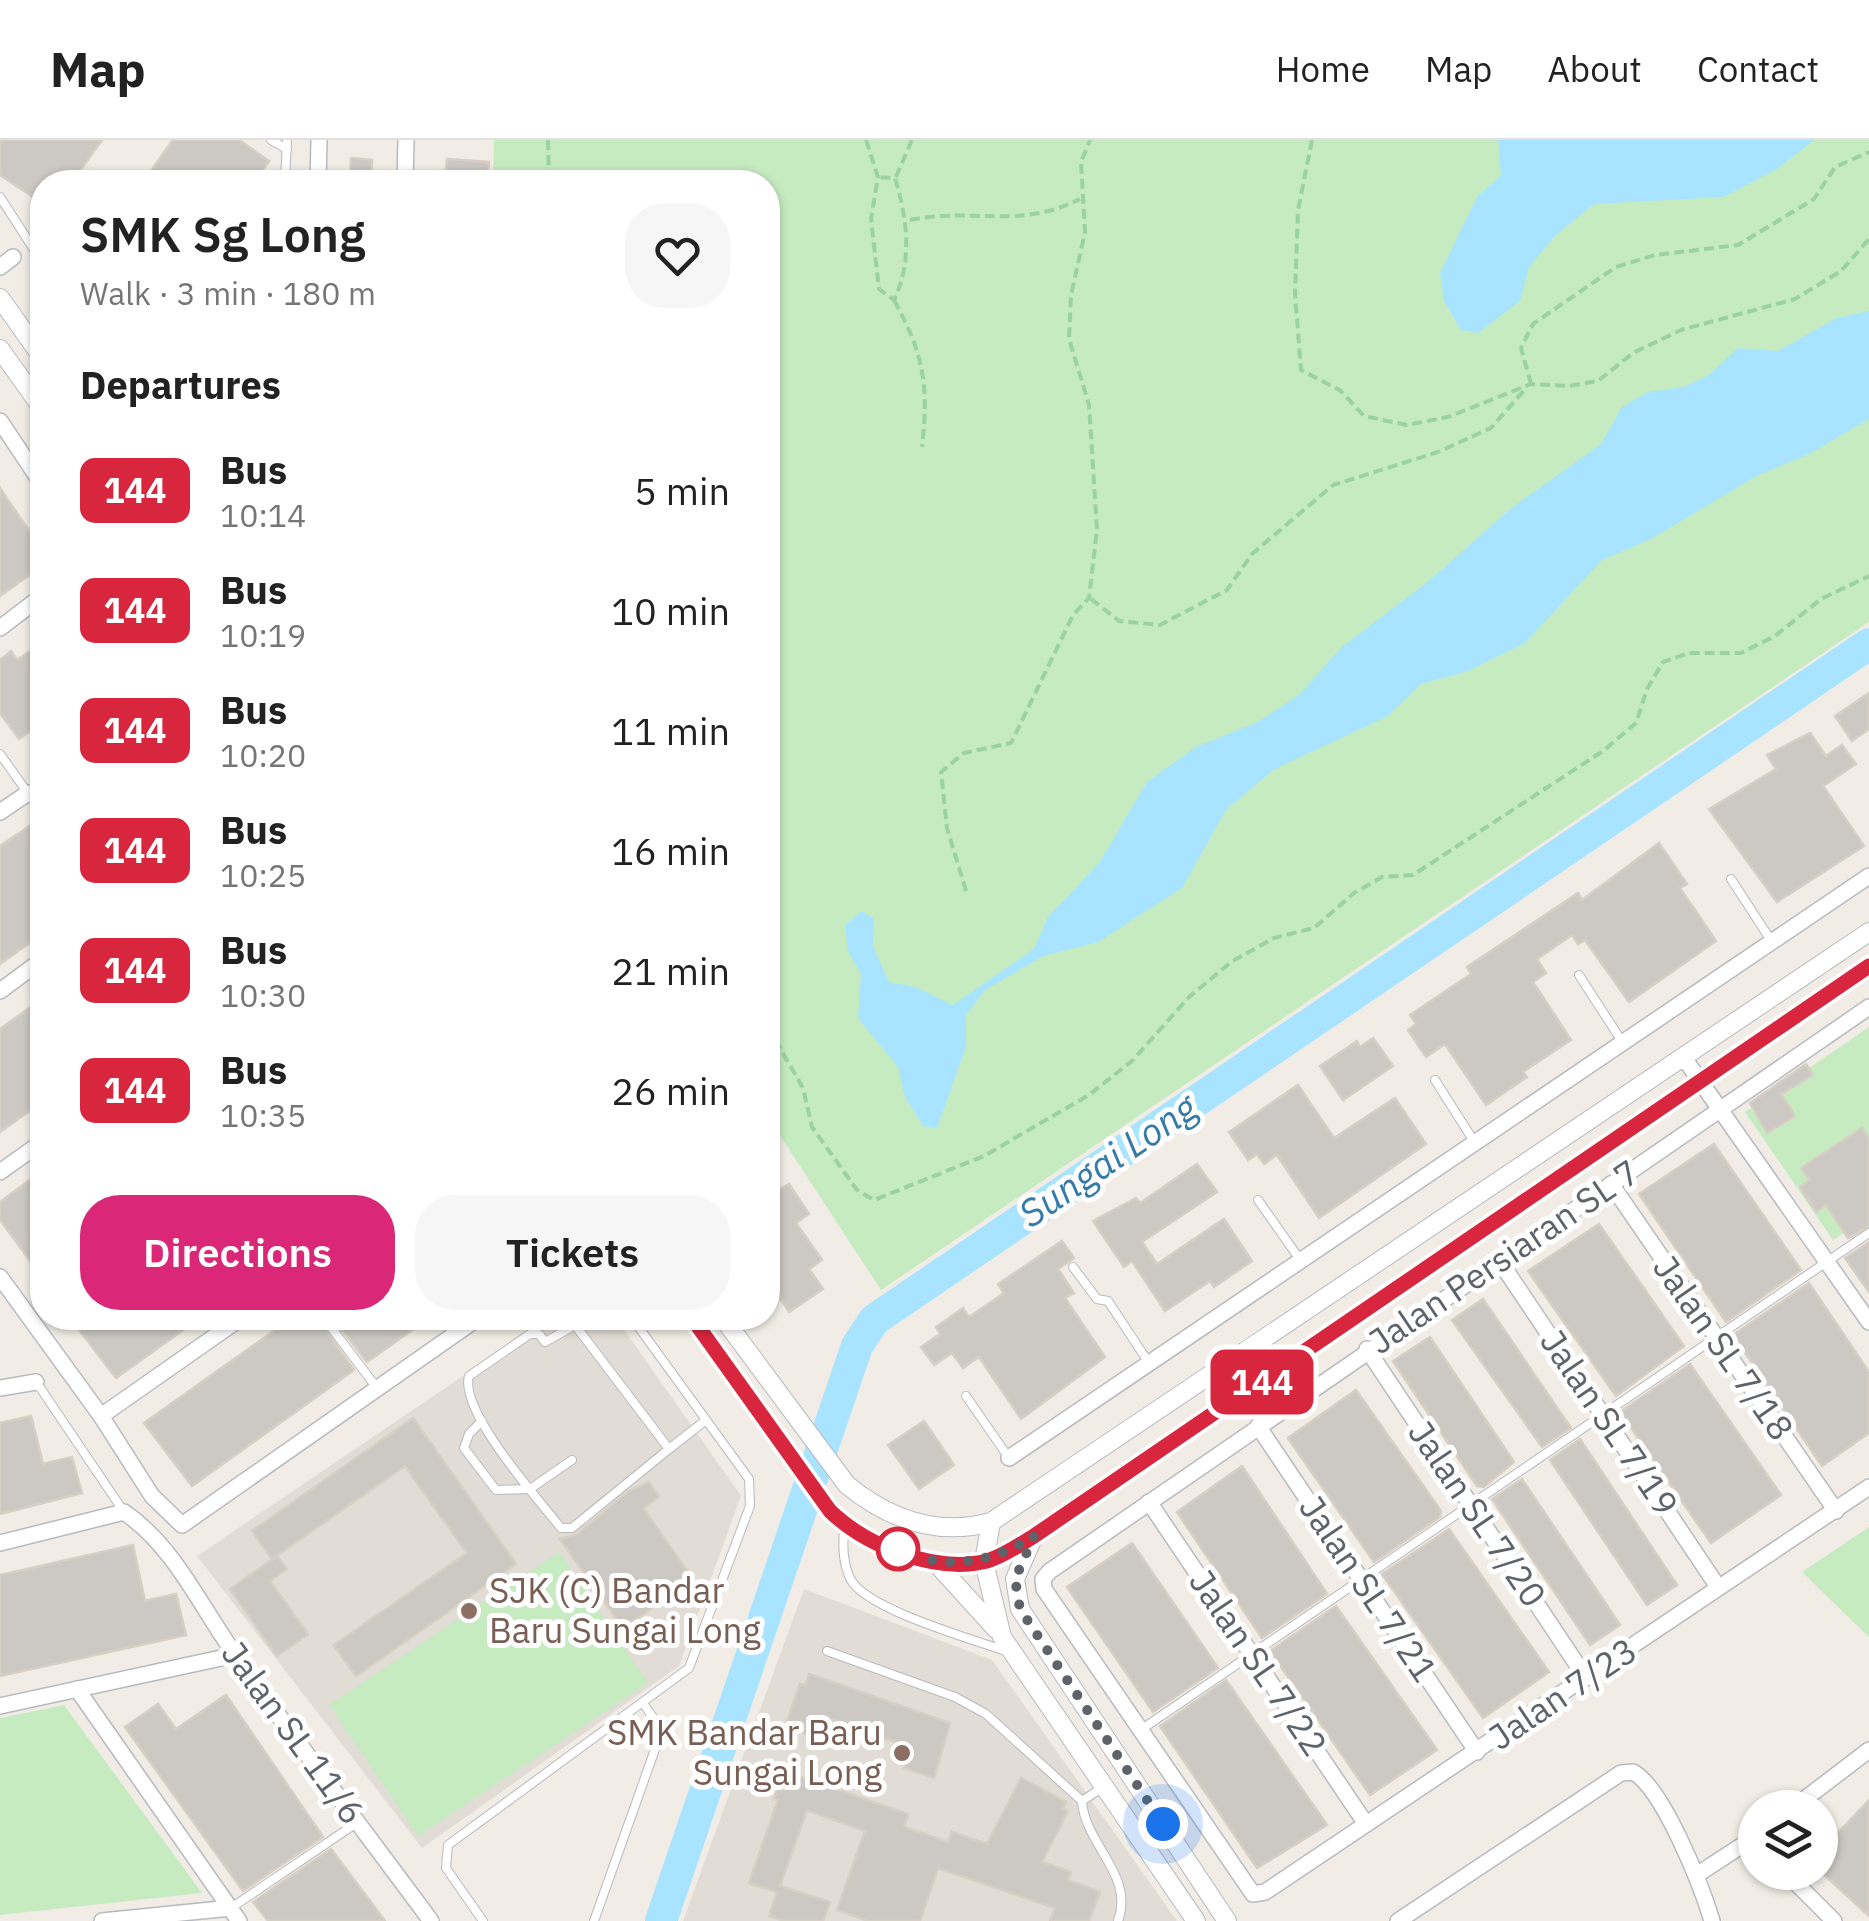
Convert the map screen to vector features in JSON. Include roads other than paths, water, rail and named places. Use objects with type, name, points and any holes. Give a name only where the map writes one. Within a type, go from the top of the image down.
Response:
[{"type":"street","points":[[318,140],[318,170]]},
{"type":"street","points":[[406,140],[406,170]]},
{"type":"street","points":[[0,298],[30,341]]},
{"type":"street","points":[[0,349],[30,391]]},
{"type":"street","points":[[0,420],[30,466]]},
{"type":"street","points":[[0,453],[15,443]]},
{"type":"street","points":[[0,628],[30,605]]},
{"type":"street","points":[[0,812],[28,792]]},
{"type":"street","points":[[1010,1458],[1303,1264],[1475,1142],[1869,876]]},
{"type":"street","points":[[732,1330],[848,1485],[872,1505],[922,1525],[968,1528],[990,1522],[1869,932]]},
{"type":"street","points":[[700,1330],[792,1460],[844,1525],[936,1563],[984,1562],[1034,1536],[1869,966]]},
{"type":"street","points":[[0,991],[30,969]]},
{"type":"street","name":"Jalan Persiaran SL 7","points":[[1140,1730],[1044,1589],[1043,1579],[1367,1350],[1869,1008]]},
{"type":"street","points":[[1684,1058],[1869,1322]]},
{"type":"street","points":[[0,1172],[30,1151]]},
{"type":"street","name":"Jalan SL 7/18","points":[[1611,1184],[1836,1511]]},
{"type":"street","name":"Jalan SL 7/19","points":[[1499,1260],[1718,1587]]},
{"type":"street","points":[[0,1278],[30,1320]]},
{"type":"street","points":[[38,1330],[101,1416],[152,1496],[182,1525],[461,1330]]},
{"type":"street","points":[[101,1416],[224,1330]]},
{"type":"street","name":"Jalan SL 7/20","points":[[1367,1350],[1586,1678]]},
{"type":"street","points":[[0,1388],[36,1382]]},
{"type":"street","name":"Jalan SL 7/21","points":[[1258,1426],[1477,1752]]},
{"type":"street","name":"Jalan 7/23","points":[[1140,1730],[1253,1894],[1265,1892],[1869,1488]]},
{"type":"street","name":"Jalan SL 7/22","points":[[1148,1502],[1366,1824]]},
{"type":"street","points":[[0,1543],[124,1512]]},
{"type":"street","name":"Jalan SL 11/6","points":[[124,1512],[160,1541],[235,1655],[431,1921]]},
{"type":"street","points":[[990,1522],[984,1562],[1002,1637]]},
{"type":"street","points":[[1034,1536],[1015,1579],[1020,1609],[1226,1921]]},
{"type":"street","points":[[936,1563],[1002,1637],[1196,1921]]},
{"type":"street","points":[[0,1706],[235,1655]]},
{"type":"street","points":[[77,1689],[235,1914]]},
{"type":"street","points":[[1818,1790],[1867,1755]]},
{"type":"street","points":[[1398,1921],[1621,1773],[1642,1776],[1652,1792],[1698,1874],[1712,1921]]},
{"type":"street","points":[[1698,1874],[1738,1850]]},
{"type":"street","points":[[1803,1890],[1834,1921]]},
{"type":"street","points":[[102,1921],[235,1914]]},
{"type":"lane","points":[[271,140],[287,145],[285,170]]},
{"type":"lane","points":[[0,198],[30,239]]},
{"type":"lane","points":[[7,262],[30,244]]},
{"type":"lane","points":[[0,754],[30,795]]},
{"type":"lane","points":[[1731,879],[1772,942]]},
{"type":"lane","points":[[1580,975],[1623,1043]]},
{"type":"lane","points":[[1436,1080],[1475,1142]]},
{"type":"lane","points":[[1258,1200],[1303,1264]]},
{"type":"lane","points":[[1140,1730],[1869,1232]]},
{"type":"lane","points":[[1073,1268],[1098,1299],[1108,1301],[1150,1364]]},
{"type":"lane","points":[[333,1330],[377,1388]]},
{"type":"lane","points":[[566,1330],[546,1342],[539,1334],[530,1334],[468,1376],[466,1394],[482,1422],[562,1528],[572,1528],[706,1420]]},
{"type":"lane","points":[[579,1330],[669,1449]]},
{"type":"lane","points":[[482,1921],[446,1868],[448,1846],[643,1703],[694,1660],[750,1506],[748,1479],[641,1330]]},
{"type":"lane","points":[[36,1382],[124,1512]]},
{"type":"lane","points":[[966,1396],[1010,1458]]},
{"type":"lane","points":[[482,1422],[469,1434],[464,1448],[496,1490],[530,1489],[572,1460]]},
{"type":"lane","points":[[844,1525],[844,1560],[857,1588],[897,1610],[1014,1654]]},
{"type":"lane","points":[[827,1650],[954,1697],[986,1714],[1082,1800],[1083,1817],[1123,1888],[1118,1921]]},
{"type":"lane","points":[[594,1921],[658,1741],[659,1726],[643,1703]]},
{"type":"lane","points":[[1082,1800],[1104,1787]]},
{"type":"lane","points":[[235,1914],[358,1822]]},
{"type":"water","points":[[1498,140],[1814,140],[1777,169],[1723,197],[1594,204],[1556,235],[1529,267],[1520,301],[1478,333],[1461,330],[1444,301],[1440,273],[1477,197],[1501,175]]},
{"type":"water","points":[[1869,311],[1869,419],[1809,454],[1758,475],[1651,539],[1602,560],[1525,643],[1468,671],[1421,684],[1388,716],[1273,770],[1226,810],[1182,888],[1098,942],[1043,956],[985,990],[966,1015],[966,1047],[937,1128],[923,1126],[905,1097],[898,1067],[858,1018],[861,974],[848,951],[845,925],[862,911],[874,919],[873,946],[889,982],[915,987],[953,1005],[1034,949],[1048,917],[1099,863],[1147,782],[1196,747],[1258,722],[1300,694],[1342,647],[1429,581],[1509,510],[1601,444],[1622,407],[1648,392],[1684,387],[1709,375],[1738,348],[1778,351],[1837,318]]},
{"type":"waterway","name":"Sungai Long","points":[[661,1921],[857,1346],[874,1320],[1869,644]]},
{"type":"place","name":"SJK (C) Bandar Baru Sungai Long","points":[[469,1611]]},
{"type":"place","name":"SMK Bandar Baru Sungai Long","points":[[902,1753]]}]
